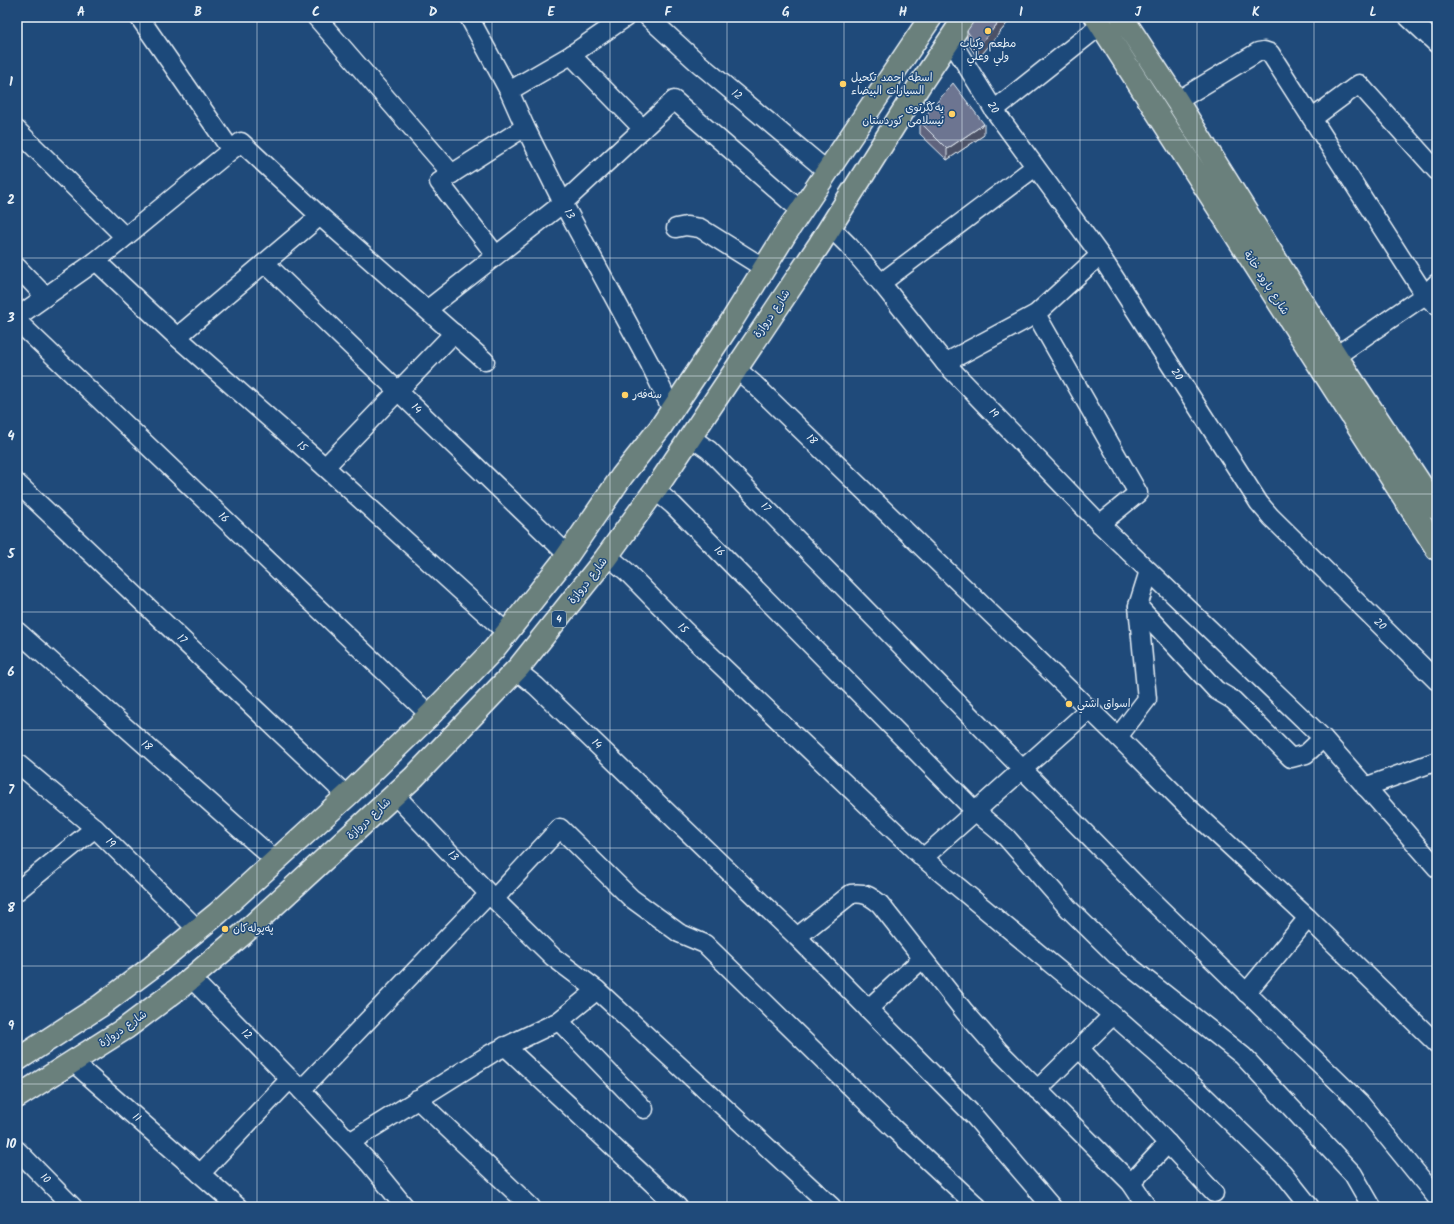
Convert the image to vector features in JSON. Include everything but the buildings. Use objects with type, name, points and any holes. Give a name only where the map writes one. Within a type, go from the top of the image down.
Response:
[{"type":"main road","points":[[17,1060],[100,1006],[198,930],[347,796],[430,715],[507,633],[568,555],[622,476],[660,428],[731,322],[827,171],[931,17]]},
{"type":"main road","name":"شارع دروازة","points":[[17,1097],[126,1028],[191,978],[276,905],[395,795],[517,671],[608,556],[655,490],[689,436],[830,227],[965,17]]},
{"type":"main road","name":"شارع بارود خانة","points":[[1122,17],[1177,101],[1336,356],[1437,509]]},
{"type":"main road","name":"شارع بارود خانة","points":[[1098,21],[1437,549]]},
{"type":"main road","points":[[413,732],[437,754]]},
{"type":"street","points":[[139,17],[231,150]]},
{"type":"street","points":[[316,17],[452,174]]},
{"type":"street","name":"13","points":[[468,17],[509,91],[525,127],[563,203],[650,364],[672,410]]},
{"type":"street","points":[[509,91],[571,55],[626,17]]},
{"type":"street","name":"12","points":[[648,17],[696,61],[827,171]]},
{"type":"street","points":[[1408,17],[1437,44]]},
{"type":"street","points":[[994,110],[1098,21]]},
{"type":"street","name":"20","points":[[950,39],[994,110],[1100,255],[1259,503],[1271,517],[1437,680]]},
{"type":"street","points":[[1177,101],[1258,52],[1264,51],[1270,53],[1433,295],[1336,356]]},
{"type":"street","points":[[571,55],[642,129]]},
{"type":"street","points":[[1313,118],[1359,84],[1437,171]]},
{"type":"street","points":[[428,309],[495,254],[563,203],[674,100],[801,211]]},
{"type":"street","points":[[495,254],[439,182],[525,127]]},
{"type":"street","points":[[17,130],[125,237]]},
{"type":"street","points":[[17,317],[96,261],[241,142],[320,216],[428,309],[485,361]]},
{"type":"street","points":[[881,283],[1035,166]]},
{"type":"street","points":[[177,337],[320,216]]},
{"type":"street","points":[[676,228],[686,226],[700,228],[764,268]]},
{"type":"street","name":"19","points":[[830,227],[849,246],[881,283],[945,363],[1100,524],[1323,738],[1437,868]]},
{"type":"street","points":[[945,363],[1036,314],[1100,255]]},
{"type":"street","name":"15","points":[[96,261],[177,337],[325,467],[507,633]]},
{"type":"street","name":"14","points":[[265,263],[397,392],[568,555]]},
{"type":"street","points":[[17,267],[45,296]]},
{"type":"street","points":[[1036,314],[1138,493],[1100,524]]},
{"type":"street","name":"16","points":[[17,321],[430,715]]},
{"type":"street","points":[[325,467],[454,333]]},
{"type":"street","name":"18","points":[[735,368],[754,384],[1118,737],[1188,807],[1308,918],[1437,1044]]},
{"type":"street","name":"17","points":[[689,436],[709,450],[1023,770],[1246,993],[1360,1103],[1437,1198]]},
{"type":"street","name":"17","points":[[17,483],[347,796]]},
{"type":"street","name":"16","points":[[655,490],[678,511],[976,812],[1006,838],[1068,909],[1120,958],[1243,1056],[1353,1174],[1372,1207]]},
{"type":"street","name":"15","points":[[608,556],[626,571],[739,684],[923,858],[1164,1059],[1283,1173],[1310,1207]]},
{"type":"street","points":[[1118,737],[1147,699],[1138,606],[1149,571]]},
{"type":"street","points":[[1138,606],[1216,690],[1233,700],[1291,758],[1306,754],[1323,738]]},
{"type":"street","name":"18","points":[[17,631],[276,861]]},
{"type":"street","name":"14","points":[[517,671],[536,686],[797,937],[974,1116],[1052,1207]]},
{"type":"street","points":[[923,858],[1089,710]]},
{"type":"street","points":[[1365,787],[1437,761]]},
{"type":"street","name":"19","points":[[17,763],[95,828],[198,930]]},
{"type":"street","name":"13","points":[[395,795],[553,957],[597,990],[832,1207]]},
{"type":"street","points":[[17,891],[95,828]]},
{"type":"street","points":[[200,1174],[492,896],[560,828],[630,898],[679,933],[705,944],[894,1129],[978,1207]]},
{"type":"street","points":[[797,937],[851,894],[860,893],[869,895],[880,904],[964,1011],[1037,1090],[1131,1183],[1147,1207]]},
{"type":"street","points":[[1246,993],[1308,918]]},
{"type":"street","points":[[868,1009],[922,959]]},
{"type":"street","name":"12","points":[[191,978],[350,1142],[405,1207]]},
{"type":"street","points":[[350,1142],[417,1099],[505,1046],[559,1021],[597,990]]},
{"type":"street","points":[[1037,1090],[1113,1015]]},
{"type":"street","points":[[559,1021],[644,1109]]},
{"type":"street","points":[[505,1046],[678,1207]]},
{"type":"street","points":[[1080,1049],[1214,1193]]},
{"type":"street","name":"11","points":[[74,1062],[91,1079],[238,1207]]},
{"type":"street","points":[[417,1099],[531,1207]]},
{"type":"street","points":[[1131,1183],[1168,1143]]},
{"type":"street","name":"10","points":[[17,1150],[73,1207]]},
{"type":"place","name":"مطعم وكباب ولي وعلي","points":[[988,31]]},
{"type":"place","name":"اسطه احمد تكحيل السيارات البيضاء","points":[[843,84]]},
{"type":"place","name":"یەکگرتوی ئیسلامی کوردستان","points":[[952,114]]},
{"type":"place","name":"سەفەر","points":[[625,395]]},
{"type":"place","name":"اسواق اشتي","points":[[1069,704]]},
{"type":"place","name":"پەپولەکان","points":[[225,929]]}]
